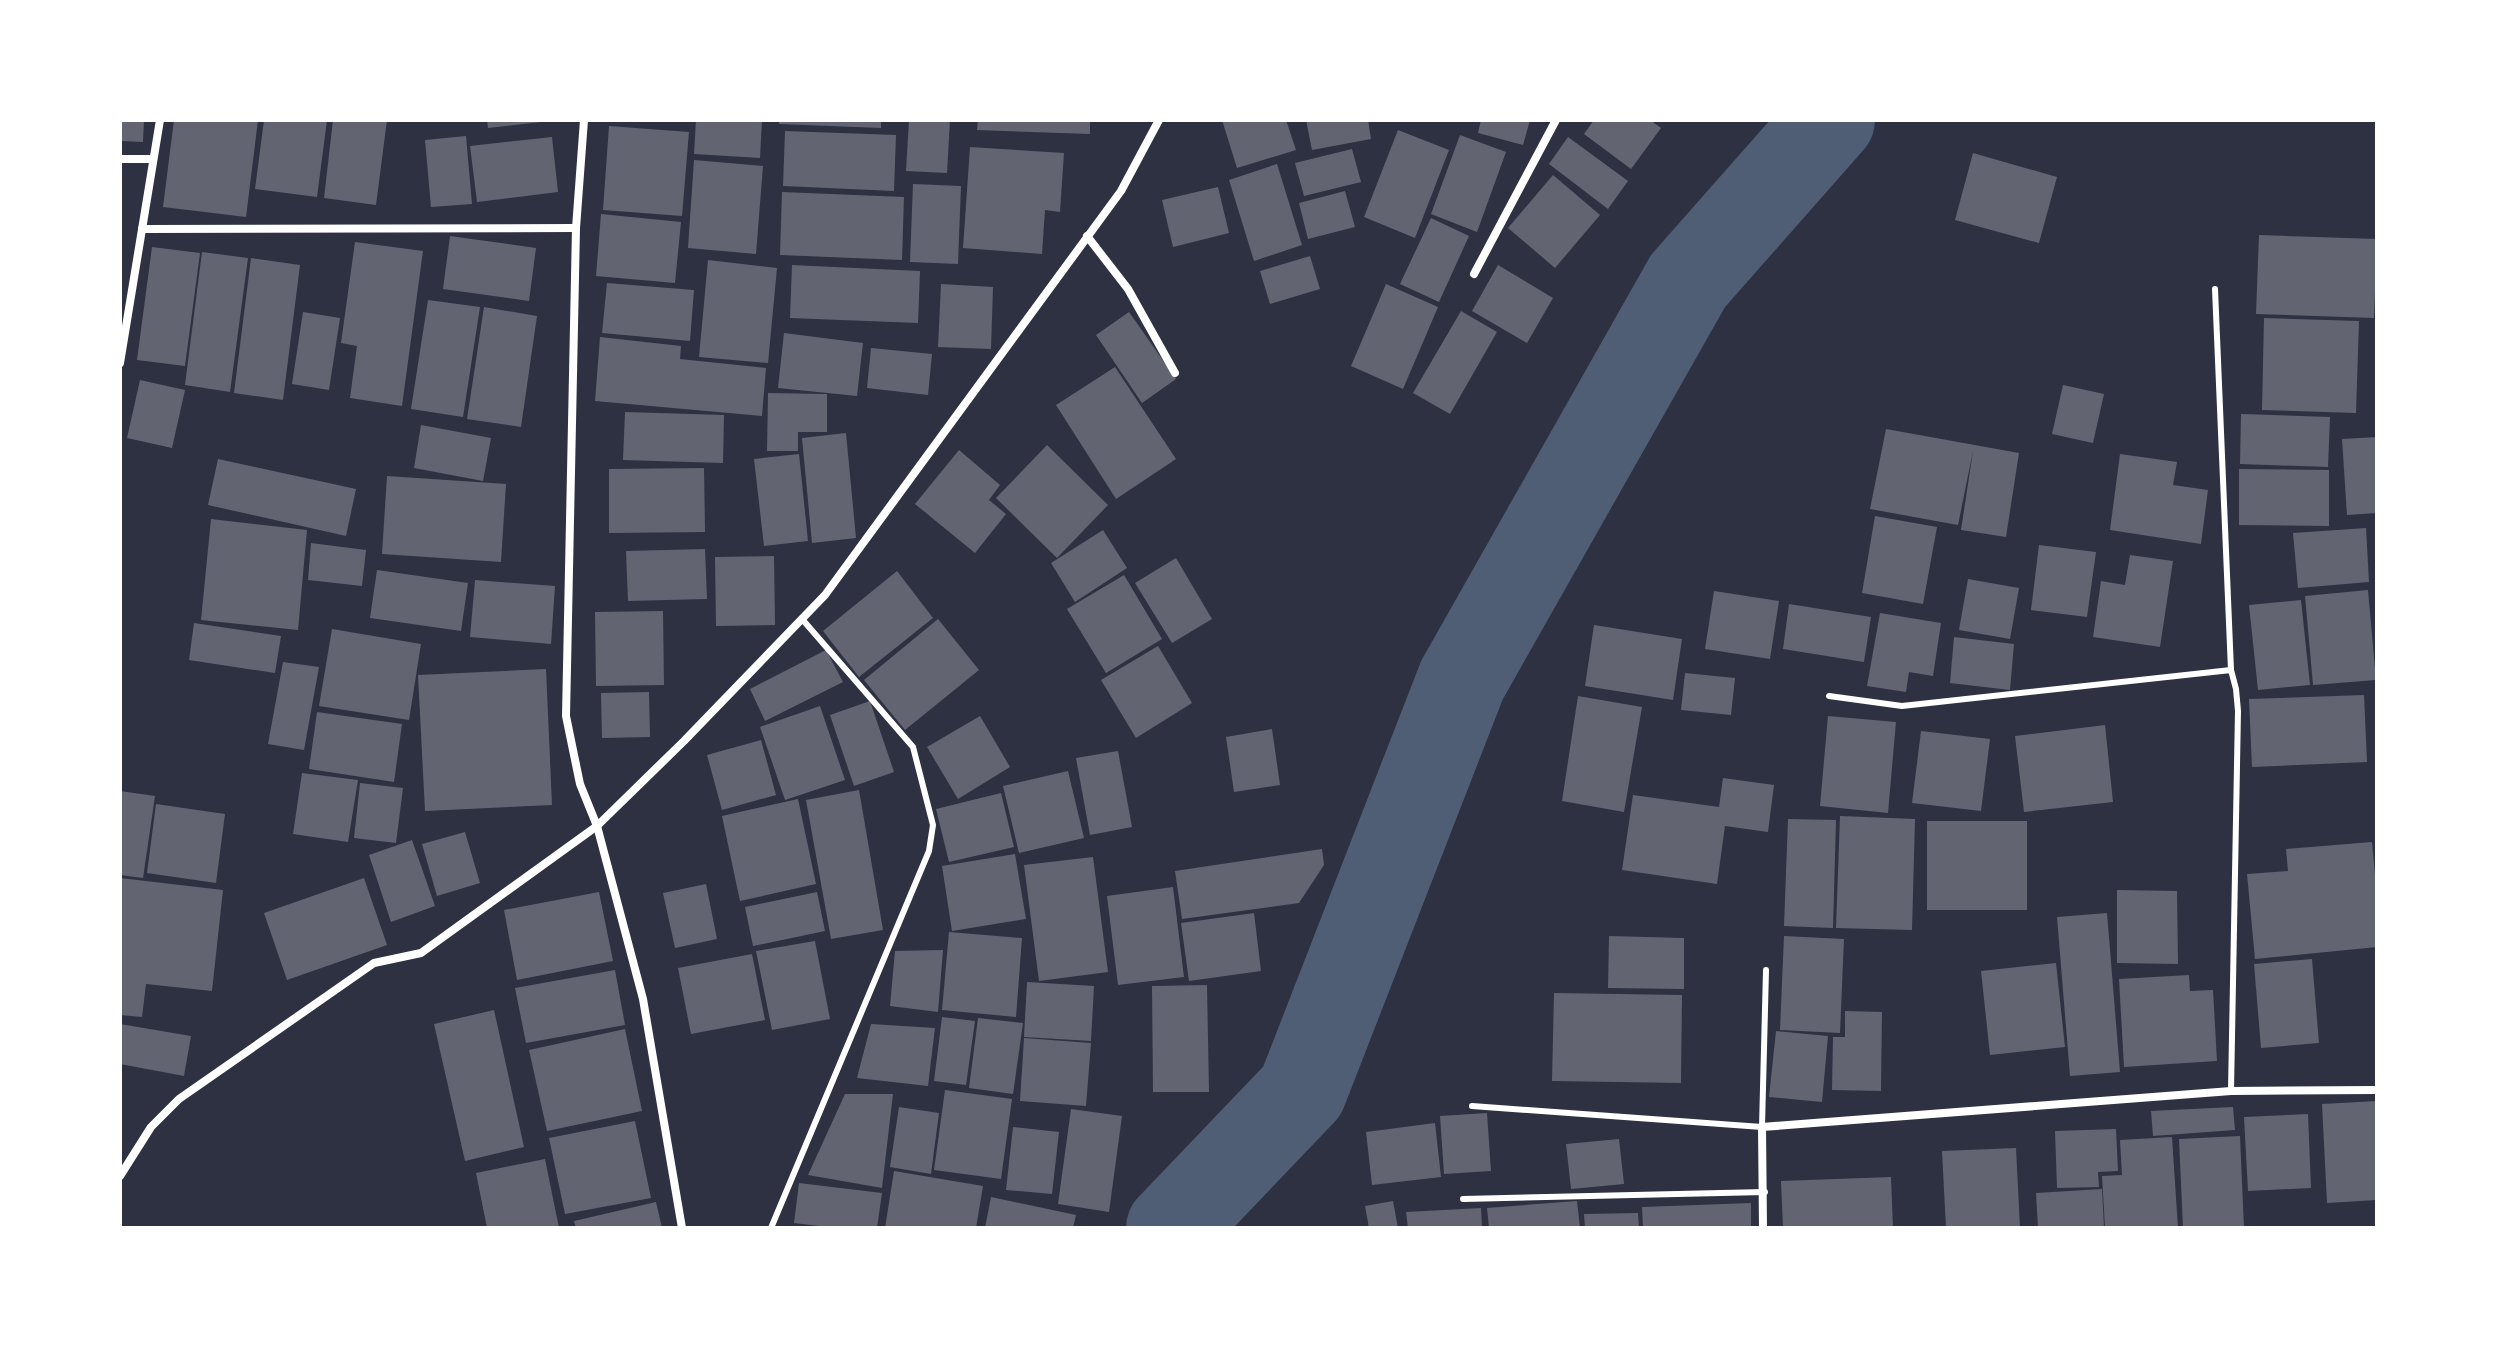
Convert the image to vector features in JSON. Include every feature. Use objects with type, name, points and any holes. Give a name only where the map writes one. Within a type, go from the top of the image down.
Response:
[{"type":"street","points":[[120,363],[160,120]]},
{"type":"street","points":[[584,120],[576,228],[566,716],[580,784],[597,826],[643,999],[682,1228]]},
{"type":"street","points":[[120,1176],[151,1127],[179,1099],[374,963],[421,953],[597,826],[802,619],[825,595],[1121,191],[1159,120]]},
{"type":"street","points":[[1474,274],[1556,120]]},
{"type":"street","points":[[120,159],[153,159]]},
{"type":"street","points":[[142,229],[576,228]]},
{"type":"street","points":[[1087,236],[1128,289],[1175,373]]},
{"type":"street","points":[[1763,1228],[1762,1127],[2231,1091],[2377,1090]]},
{"type":"lane","points":[[2215,289],[2231,670],[2238,711],[2231,1091]]},
{"type":"lane","points":[[771,1228],[929,851],[933,825],[913,747],[802,619]]},
{"type":"lane","points":[[1829,696],[1902,706],[2231,670]]},
{"type":"lane","points":[[1472,1106],[1762,1127],[1766,970]]},
{"type":"lane","points":[[1463,1199],[1765,1192]]},
{"type":"building","points":[[120,120],[144,120],[143,142],[120,141]]},
{"type":"building","points":[[174,120],[258,120],[246,217],[163,207]]},
{"type":"building","points":[[264,120],[327,120],[317,197],[255,189]]},
{"type":"building","points":[[333,120],[387,120],[376,205],[324,198]]},
{"type":"building","points":[[487,120],[541,120],[541,122],[488,128]]},
{"type":"building","points":[[696,120],[762,120],[760,158],[694,154]]},
{"type":"building","points":[[779,120],[881,120],[881,128],[779,124]]},
{"type":"building","points":[[909,120],[950,120],[947,173],[906,171]]},
{"type":"building","points":[[978,120],[1090,120],[1090,134],[977,130]]},
{"type":"building","points":[[1222,120],[1286,120],[1296,150],[1237,168]]},
{"type":"building","points":[[1306,120],[1368,120],[1371,139],[1312,150]]},
{"type":"building","points":[[1481,120],[1530,120],[1523,145],[1478,133]]},
{"type":"building","points":[[1594,120],[1650,120],[1661,128],[1631,169],[1584,134]]},
{"type":"building","points":[[609,126],[689,132],[682,216],[603,210]]},
{"type":"building","points":[[1398,130],[1449,150],[1415,238],[1364,217]]},
{"type":"building","points":[[785,131],[896,135],[894,191],[783,186]]},
{"type":"building","points":[[1460,135],[1506,152],[1477,232],[1431,214]]},
{"type":"building","points":[[466,136],[472,204],[431,207],[425,140]]},
{"type":"building","points":[[552,137],[558,192],[477,202],[470,146]]},
{"type":"building","points":[[1568,137],[1628,181],[1608,209],[1549,164]]},
{"type":"building","points":[[970,147],[1064,153],[1060,212],[1045,210],[1042,254],[963,248]]},
{"type":"building","points":[[1352,149],[1361,182],[1304,196],[1295,163]]},
{"type":"building","points":[[1973,153],[2057,177],[2039,243],[1955,220]]},
{"type":"building","points":[[694,160],[763,166],[756,254],[688,248]]},
{"type":"building","points":[[1277,164],[1302,245],[1254,261],[1229,180]]},
{"type":"building","points":[[1553,175],[1600,215],[1555,268],[1508,228]]},
{"type":"building","points":[[913,184],[961,186],[958,264],[910,262]]},
{"type":"building","points":[[1218,187],[1229,233],[1173,247],[1162,200]]},
{"type":"building","points":[[1345,191],[1355,227],[1308,239],[1299,203]]},
{"type":"building","points":[[782,192],[904,197],[902,260],[780,255]]},
{"type":"building","points":[[601,214],[681,222],[675,283],[596,276]]},
{"type":"building","points":[[1431,218],[1469,236],[1439,302],[1400,284]]},
{"type":"building","points":[[2259,235],[2377,239],[2374,318],[2256,314]]},
{"type":"building","points":[[450,236],[536,248],[529,301],[443,289]]},
{"type":"building","points":[[355,242],[423,251],[402,406],[350,398],[357,346],[341,343]]},
{"type":"building","points":[[152,247],[200,253],[185,366],[137,360]]},
{"type":"building","points":[[202,252],[248,258],[230,392],[185,385]]},
{"type":"building","points":[[1310,256],[1320,289],[1270,304],[1260,271]]},
{"type":"building","points":[[251,258],[300,265],[283,400],[234,393]]},
{"type":"building","points":[[708,260],[777,268],[768,363],[699,357]]},
{"type":"building","points":[[792,265],[920,271],[918,323],[790,318]]},
{"type":"building","points":[[1498,265],[1553,298],[1527,343],[1472,311]]},
{"type":"building","points":[[607,283],[694,290],[690,341],[602,333]]},
{"type":"building","points":[[941,284],[993,287],[991,349],[938,347]]},
{"type":"building","points":[[1386,284],[1438,307],[1403,389],[1351,366]]},
{"type":"building","points":[[428,300],[480,307],[463,417],[411,409]]},
{"type":"building","points":[[484,307],[537,316],[521,427],[467,419]]},
{"type":"building","points":[[1461,311],[1497,332],[1450,414],[1413,393]]},
{"type":"building","points":[[303,312],[340,318],[329,390],[292,384]]},
{"type":"building","points":[[1129,312],[1176,379],[1142,403],[1096,335]]},
{"type":"building","points":[[2264,318],[2359,321],[2356,413],[2262,410]]},
{"type":"building","points":[[784,333],[863,343],[857,396],[778,388]]},
{"type":"building","points":[[600,337],[681,346],[680,359],[766,368],[762,416],[595,401]]},
{"type":"building","points":[[871,348],[932,354],[928,395],[867,388]]},
{"type":"building","points":[[1115,367],[1176,459],[1116,499],[1056,405]]},
{"type":"building","points":[[140,380],[185,390],[172,448],[127,438]]},
{"type":"building","points":[[2063,385],[2104,394],[2093,443],[2052,434]]},
{"type":"building","points":[[768,393],[827,394],[827,432],[798,432],[798,451],[767,451]]},
{"type":"building","points":[[625,412],[724,415],[723,463],[623,460]]},
{"type":"building","points":[[2241,414],[2330,417],[2328,467],[2240,464]]},
{"type":"building","points":[[421,425],[491,438],[483,481],[414,468]]},
{"type":"building","points":[[1886,429],[2019,453],[2006,537],[1961,530],[1973,451],[1958,525],[1870,509]]},
{"type":"building","points":[[846,433],[856,538],[812,543],[802,438]]},
{"type":"building","points":[[2377,437],[2377,513],[2347,515],[2342,439]]},
{"type":"building","points":[[1047,445],[1108,505],[1057,558],[996,498]]},
{"type":"building","points":[[959,450],[1000,485],[989,500],[1006,514],[975,553],[915,504]]},
{"type":"building","points":[[799,454],[808,541],[764,546],[754,459]]},
{"type":"building","points":[[2120,454],[2177,462],[2173,485],[2208,490],[2201,544],[2110,530]]},
{"type":"building","points":[[218,459],[356,489],[346,536],[208,505]]},
{"type":"building","points":[[704,468],[705,532],[609,533],[609,469]]},
{"type":"building","points":[[2239,469],[2329,470],[2329,526],[2239,525]]},
{"type":"building","points":[[387,476],[506,484],[501,562],[382,554]]},
{"type":"building","points":[[1875,516],[1937,527],[1923,604],[1862,593]]},
{"type":"building","points":[[211,519],[307,530],[298,630],[201,620]]},
{"type":"building","points":[[2366,528],[2369,582],[2298,588],[2293,533]]},
{"type":"building","points":[[1103,530],[1127,568],[1075,602],[1051,563]]},
{"type":"building","points":[[311,543],[366,550],[362,586],[308,580]]},
{"type":"building","points":[[2039,545],[2096,552],[2087,617],[2031,610]]},
{"type":"building","points":[[705,549],[707,599],[628,601],[626,551]]},
{"type":"building","points":[[2130,555],[2173,561],[2160,647],[2093,637],[2101,581],[2125,585]]},
{"type":"building","points":[[774,556],[775,625],[716,626],[715,557]]},
{"type":"building","points":[[1176,558],[1212,619],[1172,643],[1135,583]]},
{"type":"building","points":[[377,570],[468,583],[461,631],[370,618]]},
{"type":"building","points":[[897,571],[933,618],[859,677],[823,631]]},
{"type":"building","points":[[1124,575],[1162,639],[1106,673],[1067,609]]},
{"type":"building","points":[[1968,579],[2019,588],[2010,639],[1959,630]]},
{"type":"building","points":[[475,580],[555,586],[551,644],[470,637]]},
{"type":"building","points":[[2368,590],[2376,680],[2313,685],[2305,596]]},
{"type":"building","points":[[1714,591],[1779,601],[1770,659],[1705,649]]},
{"type":"building","points":[[2301,600],[2310,685],[2258,690],[2249,605]]},
{"type":"building","points":[[1789,604],[1871,617],[1864,662],[1783,649]]},
{"type":"building","points":[[663,611],[664,685],[596,686],[595,612]]},
{"type":"building","points":[[1880,613],[1941,623],[1933,676],[1909,672],[1906,692],[1867,686]]},
{"type":"building","points":[[938,619],[979,670],[905,730],[864,680]]},
{"type":"building","points":[[194,623],[281,636],[275,673],[189,660]]},
{"type":"building","points":[[1594,625],[1682,639],[1673,700],[1585,686]]},
{"type":"building","points":[[332,629],[421,644],[409,720],[319,706]]},
{"type":"building","points":[[1954,637],[2014,644],[2010,690],[1950,683]]},
{"type":"building","points":[[1158,646],[1192,703],[1136,738],[1101,680]]},
{"type":"building","points":[[826,650],[843,682],[765,721],[750,689]]},
{"type":"building","points":[[283,662],[319,667],[304,750],[268,744]]},
{"type":"building","points":[[546,669],[552,805],[425,811],[418,675]]},
{"type":"building","points":[[1685,673],[1735,678],[1731,715],[1681,710]]},
{"type":"building","points":[[649,692],[650,737],[602,738],[601,693]]},
{"type":"building","points":[[2364,695],[2367,762],[2252,767],[2249,699]]},
{"type":"building","points":[[1578,696],[1642,707],[1624,812],[1562,801]]},
{"type":"building","points":[[870,701],[894,772],[854,786],[830,715]]},
{"type":"building","points":[[820,706],[845,780],[785,800],[760,727]]},
{"type":"building","points":[[317,712],[402,724],[394,782],[309,769]]},
{"type":"building","points":[[980,716],[1010,767],[958,799],[927,747]]},
{"type":"building","points":[[1828,716],[1896,722],[1888,813],[1820,806]]},
{"type":"building","points":[[2105,725],[2113,802],[2024,812],[2015,736]]},
{"type":"building","points":[[1272,729],[1280,785],[1234,792],[1226,737]]},
{"type":"building","points":[[1921,731],[1990,739],[1981,811],[1912,803]]},
{"type":"building","points":[[761,740],[776,795],[722,810],[707,755]]},
{"type":"building","points":[[1118,751],[1132,827],[1090,835],[1076,758]]},
{"type":"building","points":[[1068,771],[1084,838],[1019,853],[1003,786]]},
{"type":"building","points":[[302,773],[358,780],[348,842],[293,834]]},
{"type":"building","points":[[1723,778],[1774,785],[1768,832],[1725,826],[1717,884],[1622,870],[1633,795],[1719,807]]},
{"type":"building","points":[[360,783],[403,788],[396,843],[354,838]]},
{"type":"building","points":[[859,790],[883,930],[831,939],[806,800]]},
{"type":"building","points":[[120,791],[155,796],[143,878],[120,875]]},
{"type":"building","points":[[1001,793],[1014,847],[949,862],[936,809]]},
{"type":"building","points":[[798,799],[816,884],[740,901],[722,816]]},
{"type":"building","points":[[156,804],[225,814],[216,883],[147,873]]},
{"type":"building","points":[[1840,816],[1915,819],[1912,930],[1836,928]]},
{"type":"building","points":[[1788,819],[1836,820],[1833,928],[1784,926]]},
{"type":"building","points":[[1927,821],[2027,821],[2027,910],[1927,910]]},
{"type":"building","points":[[465,832],[480,883],[437,896],[422,844]]},
{"type":"building","points":[[412,840],[435,906],[391,922],[369,855]]},
{"type":"building","points":[[2372,842],[2377,896],[2377,947],[2255,959],[2247,874],[2288,871],[2286,849]]},
{"type":"building","points":[[1322,849],[1324,865],[1299,903],[1182,919],[1175,871]]},
{"type":"building","points":[[1015,854],[1026,919],[952,931],[942,866]]},
{"type":"building","points":[[1093,857],[1108,972],[1039,981],[1024,865]]},
{"type":"building","points":[[120,878],[223,890],[212,991],[146,984],[142,1017],[120,1015]]},
{"type":"building","points":[[364,878],[387,945],[287,980],[264,913]]},
{"type":"building","points":[[706,884],[717,939],[675,948],[663,893]]},
{"type":"building","points":[[1173,887],[1184,977],[1118,985],[1107,896]]},
{"type":"building","points":[[2117,890],[2177,891],[2178,964],[2117,963]]},
{"type":"building","points":[[599,892],[613,961],[517,980],[504,910]]},
{"type":"building","points":[[817,892],[825,931],[753,946],[745,907]]},
{"type":"building","points":[[1254,913],[1261,971],[1189,981],[1181,923]]},
{"type":"building","points":[[2107,913],[2120,1072],[2070,1076],[2057,917]]},
{"type":"building","points":[[949,932],[1022,938],[1016,1017],[942,1010]]},
{"type":"building","points":[[1609,936],[1684,938],[1684,989],[1608,988]]},
{"type":"building","points":[[1784,936],[1844,939],[1840,1033],[1780,1030]]},
{"type":"building","points":[[815,941],[830,1019],[772,1030],[756,951]]},
{"type":"building","points":[[943,950],[938,1012],[890,1006],[895,951]]},
{"type":"building","points":[[752,954],[765,1020],[691,1034],[678,968]]},
{"type":"building","points":[[2312,959],[2319,1043],[2261,1048],[2254,964]]},
{"type":"building","points":[[2056,963],[2065,1047],[1990,1055],[1981,971]]},
{"type":"building","points":[[615,970],[625,1025],[526,1043],[515,988]]},
{"type":"building","points":[[2189,975],[2190,991],[2213,990],[2217,1061],[2124,1067],[2119,979]]},
{"type":"building","points":[[1027,982],[1094,986],[1091,1041],[1024,1037]]},
{"type":"building","points":[[1207,985],[1209,1092],[1153,1092],[1152,986]]},
{"type":"building","points":[[1554,993],[1682,995],[1681,1083],[1552,1081]]},
{"type":"building","points":[[494,1010],[524,1147],[465,1161],[434,1024]]},
{"type":"building","points":[[1845,1011],[1882,1012],[1881,1091],[1832,1090],[1833,1037],[1845,1037]]},
{"type":"building","points":[[942,1017],[975,1021],[966,1085],[934,1081]]},
{"type":"building","points":[[978,1018],[1023,1023],[1013,1094],[969,1088]]},
{"type":"building","points":[[120,1024],[191,1036],[184,1076],[120,1064]]},
{"type":"building","points":[[871,1024],[935,1028],[928,1086],[857,1078]]},
{"type":"building","points":[[625,1029],[642,1111],[547,1131],[529,1050]]},
{"type":"building","points":[[1776,1031],[1828,1036],[1822,1102],[1769,1097]]},
{"type":"building","points":[[1024,1038],[1091,1043],[1086,1106],[1020,1101]]},
{"type":"building","points":[[945,1090],[1012,1099],[1001,1179],[934,1170]]},
{"type":"building","points":[[845,1094],[893,1094],[882,1188],[808,1175]]},
{"type":"building","points":[[2377,1101],[2377,1200],[2327,1203],[2322,1104]]},
{"type":"building","points":[[899,1107],[939,1113],[931,1174],[890,1167]]},
{"type":"building","points":[[2233,1107],[2235,1130],[2153,1136],[2151,1111]]},
{"type":"building","points":[[1071,1109],[1122,1116],[1109,1212],[1058,1204]]},
{"type":"building","points":[[1487,1113],[1491,1171],[1444,1174],[1440,1116]]},
{"type":"building","points":[[2308,1114],[2311,1188],[2248,1191],[2244,1117]]},
{"type":"building","points":[[635,1121],[651,1198],[565,1214],[549,1138]]},
{"type":"building","points":[[1435,1123],[1441,1177],[1372,1185],[1366,1132]]},
{"type":"building","points":[[1013,1127],[1059,1132],[1052,1194],[1006,1190]]},
{"type":"building","points":[[2116,1129],[2118,1171],[2098,1172],[2099,1187],[2057,1188],[2055,1131]]},
{"type":"building","points":[[2240,1136],[2244,1228],[2183,1228],[2179,1139]]},
{"type":"building","points":[[2172,1137],[2178,1228],[2105,1228],[2102,1176],[2122,1175],[2120,1140]]},
{"type":"building","points":[[1619,1139],[1624,1184],[1571,1189],[1566,1144]]},
{"type":"building","points":[[2016,1148],[2020,1228],[1946,1228],[1942,1151]]},
{"type":"building","points":[[545,1159],[559,1228],[487,1228],[476,1173]]},
{"type":"building","points":[[894,1171],[983,1186],[976,1228],[885,1228]]},
{"type":"building","points":[[1891,1177],[1893,1228],[1783,1228],[1781,1181]]},
{"type":"building","points":[[799,1183],[882,1193],[877,1228],[836,1228],[794,1223]]},
{"type":"building","points":[[2102,1189],[2104,1228],[2038,1228],[2036,1193]]},
{"type":"building","points":[[991,1197],[1076,1215],[1073,1228],[985,1228]]},
{"type":"building","points":[[1393,1201],[1398,1228],[1369,1228],[1365,1206]]},
{"type":"building","points":[[1577,1201],[1580,1228],[1489,1228],[1487,1208]]},
{"type":"building","points":[[656,1202],[662,1228],[576,1228],[574,1221]]},
{"type":"building","points":[[1751,1203],[1751,1228],[1643,1228],[1642,1207]]},
{"type":"building","points":[[1481,1208],[1482,1228],[1408,1228],[1406,1212]]},
{"type":"building","points":[[1638,1213],[1639,1228],[1585,1228],[1584,1214]]},
{"type":"waterway","points":[[1171,1228],[1302,1091],[1462,680],[1688,281],[1830,120]]}]
